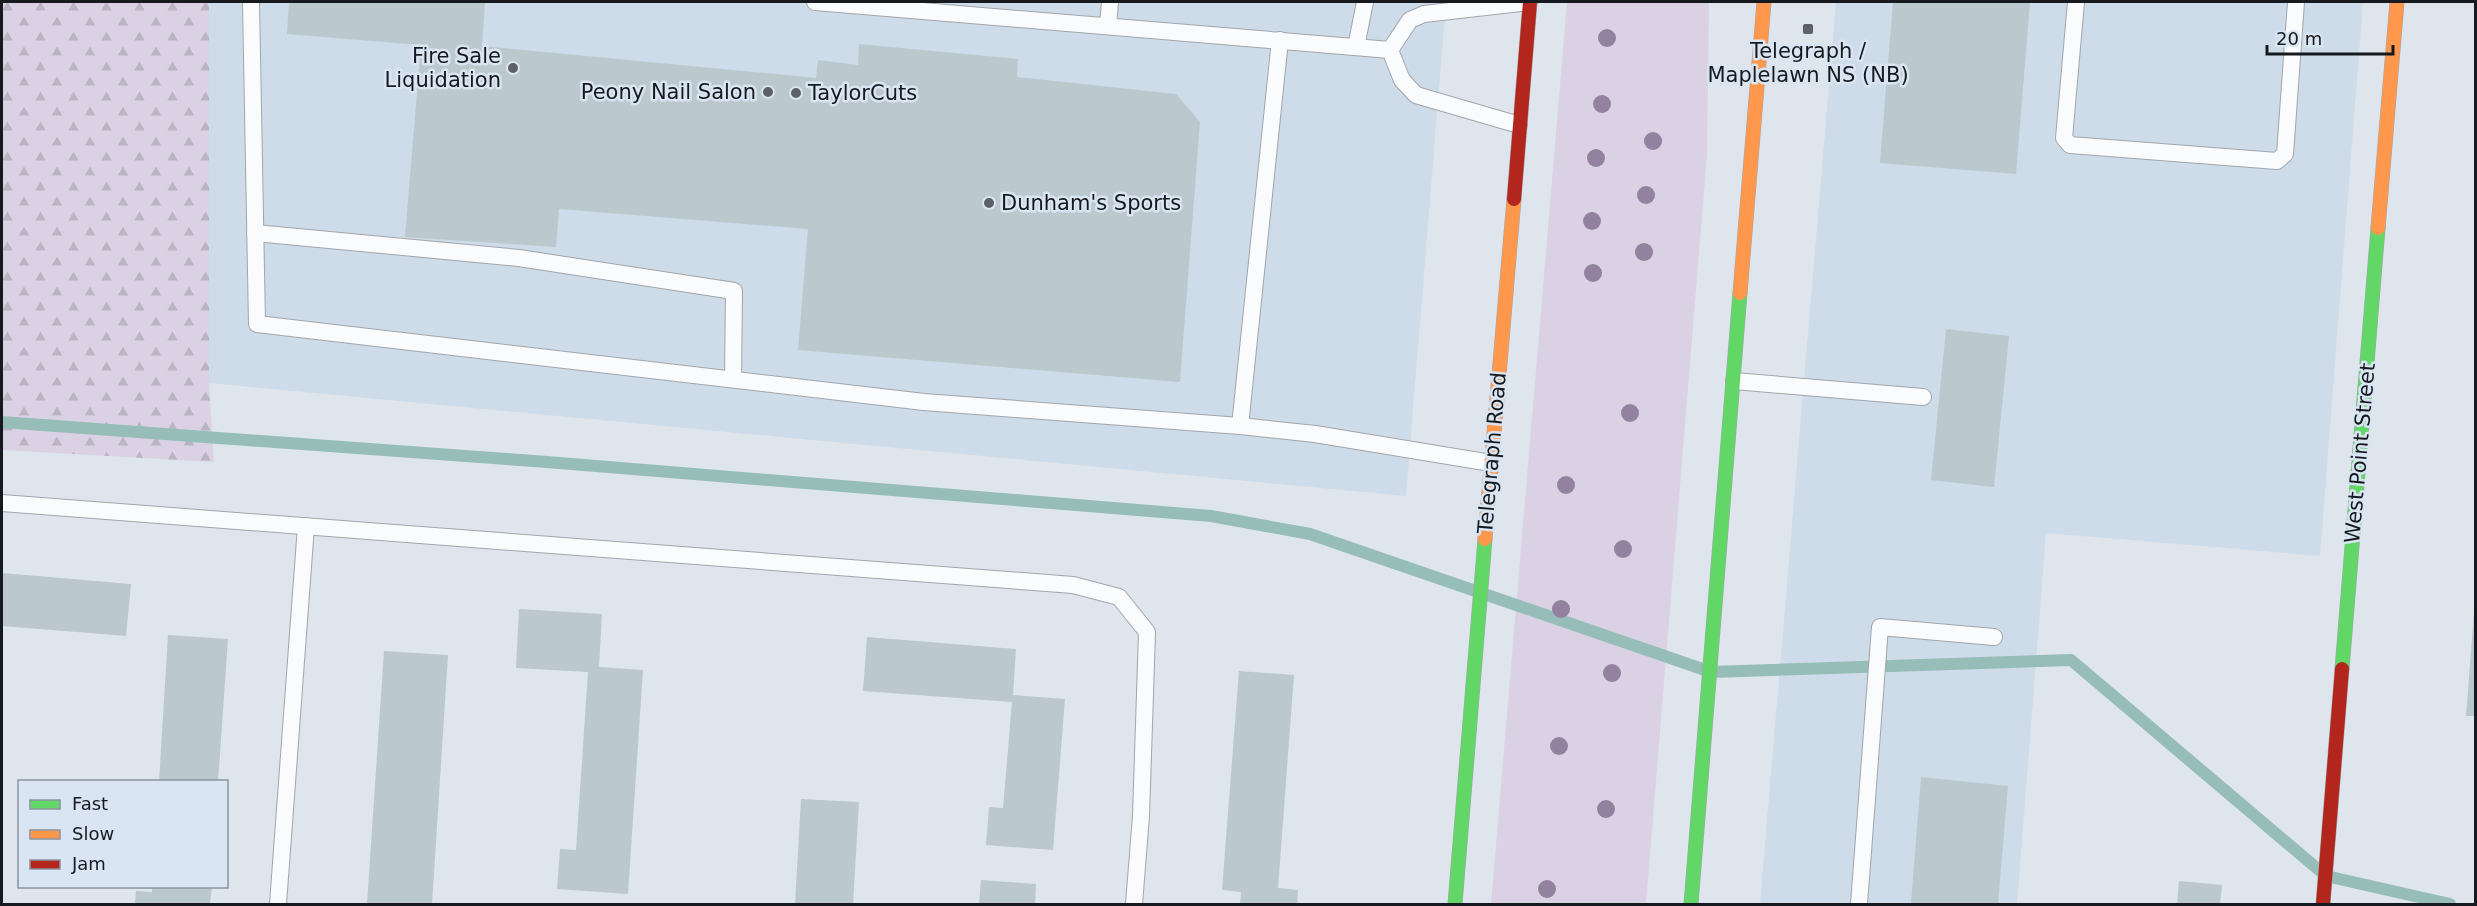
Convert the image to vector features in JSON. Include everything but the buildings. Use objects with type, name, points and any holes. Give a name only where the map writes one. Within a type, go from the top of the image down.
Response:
[{"type":"main road","name":"Telegraph Road","points":[[1455,904],[1530,2]]},
{"type":"main road","points":[[1691,904],[1764,2]]},
{"type":"main road","name":"West Point Street","points":[[2324,904],[2397,2]]},
{"type":"lane","points":[[251,2],[257,324],[924,402],[1240,426],[1315,434],[1491,463]]},
{"type":"lane","points":[[815,2],[1390,50]]},
{"type":"lane","points":[[1108,25],[1110,2]]},
{"type":"lane","points":[[1356,47],[1365,2]]},
{"type":"lane","points":[[1390,50],[1410,20],[1424,14],[1530,2]]},
{"type":"lane","points":[[2076,2],[2064,138],[2070,145],[2277,161],[2285,154],[2296,2]]},
{"type":"lane","points":[[1240,426],[1280,40]]},
{"type":"lane","points":[[1390,50],[1402,80],[1416,95],[1519,125]]},
{"type":"lane","points":[[255,233],[519,258],[734,291],[733,379]]},
{"type":"lane","points":[[1734,381],[1923,397]]},
{"type":"lane","points":[[2,503],[1073,585],[1119,597],[1147,632],[1142,816],[1134,904]]},
{"type":"lane","points":[[278,904],[306,526]]},
{"type":"lane","points":[[1859,904],[1880,627],[1994,637]]},
{"type":"shaded area","points":[[209,2],[1446,2],[1406,496],[209,383]]},
{"type":"shaded area","points":[[1836,2],[2363,2],[2320,556],[2046,533],[2017,904],[1760,904]]},
{"type":"green space","points":[[2,2],[209,2],[209,383],[214,462],[2,450]]},
{"type":"green space","points":[[1567,2],[1709,2],[1707,155],[1646,904],[1491,904]]},
{"type":"waterway","points":[[2,422],[547,462],[1211,516],[1310,534],[1711,672],[2071,660],[2326,876],[2450,904]]},
{"type":"traffic: fast","points":[[2342,669],[2378,228]]},
{"type":"traffic: fast","points":[[1691,904],[1740,293]]},
{"type":"traffic: fast","points":[[1455,904],[1485,539]]},
{"type":"traffic: slow","points":[[1740,293],[1764,2]]},
{"type":"traffic: slow","points":[[2378,228],[2397,2]]},
{"type":"traffic: slow","points":[[1485,539],[1514,199]]},
{"type":"traffic: jam","points":[[1514,199],[1530,2]]},
{"type":"traffic: jam","points":[[2323,904],[2342,669]]},
{"type":"place","name":"Telegraph / Maplelawn NS (NB)","points":[[1808,29]]},
{"type":"place","name":"Fire Sale Liquidation","points":[[513,68]]},
{"type":"place","name":"Peony Nail Salon","points":[[768,92]]},
{"type":"place","name":"TaylorCuts","points":[[796,93]]},
{"type":"place","name":"Dunham's Sports","points":[[989,203]]}]
